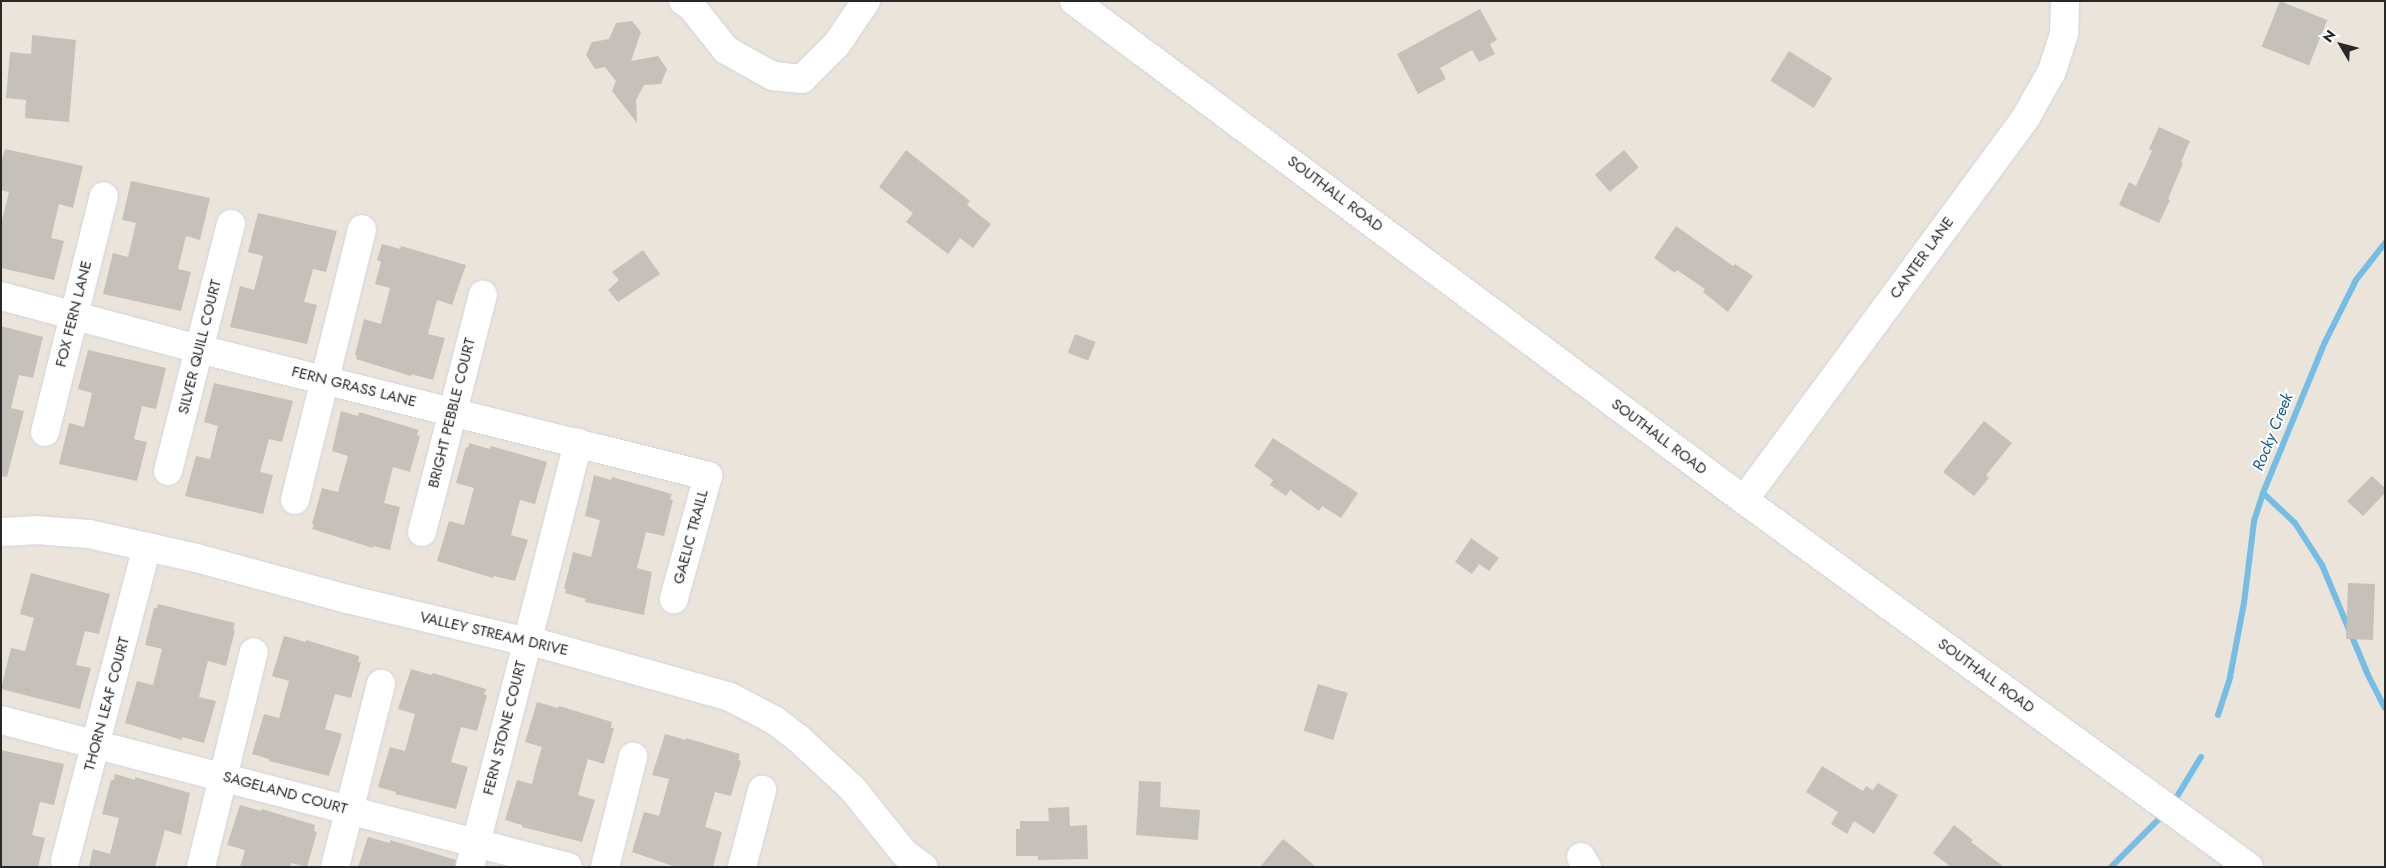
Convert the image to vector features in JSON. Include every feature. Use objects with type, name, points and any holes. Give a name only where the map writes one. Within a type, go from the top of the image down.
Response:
[{"type":"street","points":[[683,1],[692,7],[726,50],[773,76],[802,80],[837,44],[866,1]]},
{"type":"street","name":"SOUTHALL ROAD","points":[[1074,1],[1744,500],[2249,867]]},
{"type":"street","name":"CANTER LANE","points":[[1744,500],[2026,117],[2052,71],[2064,33],[2065,1]]},
{"type":"street","name":"FOX FERN LANE","points":[[45,432],[104,196]]},
{"type":"street","name":"SILVER QUILL COURT","points":[[168,471],[232,224]]},
{"type":"street","points":[[295,500],[362,229]]},
{"type":"street","name":"BRIGHT PEBBLE COURT","points":[[422,532],[483,295]]},
{"type":"street","name":"FERN GRASS LANE","points":[[1,296],[199,349],[708,476]]},
{"type":"street","name":"FERN STONE COURT","points":[[473,855],[578,443]]},
{"type":"street","name":"GAELIC TRAILL","points":[[674,599],[708,476]]},
{"type":"street","name":"VALLEY STREAM DRIVE","points":[[1,532],[36,530],[90,534],[544,645],[730,697],[774,720],[799,739],[852,788],[904,853],[923,867]]},
{"type":"street","name":"THORN LEAF COURT","points":[[65,861],[147,547]]},
{"type":"street","points":[[201,867],[254,652]]},
{"type":"street","points":[[335,867],[380,684]]},
{"type":"street","name":"SAGELAND COURT","points":[[1,720],[350,810],[473,855],[568,867]]},
{"type":"street","points":[[605,867],[633,757]]},
{"type":"street","points":[[742,867],[762,790]]},
{"type":"building","points":[[2280,1],[2327,20],[2309,66],[2262,46]]},
{"type":"building","points":[[1480,9],[1497,40],[1490,44],[1495,54],[1479,62],[1472,50],[1440,68],[1446,79],[1418,94],[1397,54]]},
{"type":"building","points":[[632,21],[641,32],[631,61],[658,56],[667,69],[661,84],[644,85],[636,100],[637,123],[612,91],[616,81],[605,67],[595,69],[586,55],[592,42],[609,39],[616,23]]},
{"type":"building","points":[[32,35],[76,40],[69,122],[25,118],[26,100],[6,98],[10,52],[31,54]]},
{"type":"building","points":[[1789,51],[1832,78],[1814,108],[1770,81]]},
{"type":"building","points":[[2159,127],[2190,141],[2168,199],[2170,200],[2159,223],[2119,205],[2129,182],[2136,186],[2152,151],[2149,149]]},
{"type":"building","points":[[5,149],[83,166],[73,208],[59,204],[51,238],[64,241],[54,280],[1,268],[1,224],[9,192],[1,190],[1,163]]},
{"type":"building","points":[[906,150],[970,201],[967,205],[991,224],[973,248],[960,238],[948,254],[906,222],[913,213],[879,187]]},
{"type":"building","points":[[1624,150],[1639,168],[1610,192],[1595,174]]},
{"type":"building","points":[[131,181],[210,198],[200,240],[186,236],[178,269],[191,272],[181,311],[103,294],[113,253],[128,257],[136,223],[122,220]]},
{"type":"building","points":[[258,213],[337,231],[326,272],[313,269],[304,302],[317,305],[307,344],[230,327],[240,286],[254,290],[263,256],[248,252]]},
{"type":"building","points":[[1676,226],[1733,266],[1735,264],[1753,276],[1728,312],[1703,292],[1705,289],[1677,270],[1675,273],[1654,258]]},
{"type":"building","points":[[382,244],[400,249],[401,246],[466,265],[452,305],[437,300],[428,334],[445,338],[433,380],[411,374],[411,376],[356,359],[357,356],[355,355],[364,319],[381,324],[390,288],[375,284],[381,262],[377,260]]},
{"type":"building","points":[[643,250],[660,274],[618,302],[608,290],[619,280],[612,272]]},
{"type":"building","points":[[1,326],[43,337],[33,378],[19,375],[11,408],[24,411],[7,477],[1,476]]},
{"type":"building","points":[[1075,334],[1096,342],[1088,361],[1068,353]]},
{"type":"building","points":[[88,350],[166,368],[156,409],[142,406],[134,439],[147,442],[137,481],[59,464],[69,423],[84,427],[92,393],[78,389]]},
{"type":"building","points":[[214,383],[293,401],[282,442],[269,439],[260,472],[273,475],[263,514],[185,496],[196,456],[210,459],[218,426],[204,422]]},
{"type":"building","points":[[341,411],[358,416],[359,412],[419,430],[417,435],[420,436],[410,472],[393,467],[384,503],[400,507],[390,550],[373,546],[373,548],[312,529],[322,488],[338,492],[348,456],[332,451]]},
{"type":"building","points":[[1984,421],[2012,443],[1986,475],[1989,478],[1974,496],[1943,472]]},
{"type":"building","points":[[1273,438],[1358,493],[1341,518],[1322,506],[1319,511],[1290,490],[1286,496],[1270,485],[1273,480],[1254,466]]},
{"type":"building","points":[[469,443],[490,449],[491,446],[547,462],[535,504],[520,500],[511,535],[528,540],[515,581],[494,576],[493,578],[437,561],[449,521],[464,525],[474,488],[456,483],[466,447],[468,448]]},
{"type":"building","points":[[594,475],[611,480],[612,477],[672,494],[670,499],[673,500],[664,536],[646,532],[637,568],[652,572],[644,615],[585,602],[586,599],[565,593],[566,589],[564,589],[573,552],[591,557],[600,520],[585,516]]},
{"type":"building","points":[[2372,476],[2385,488],[2385,493],[2363,516],[2347,501]]},
{"type":"building","points":[[1471,538],[1499,558],[1489,571],[1479,564],[1472,574],[1455,562]]},
{"type":"building","points":[[31,573],[110,594],[99,634],[85,631],[76,665],[91,668],[80,709],[1,689],[11,648],[25,651],[34,618],[20,614]]},
{"type":"building","points":[[2348,583],[2375,584],[2373,640],[2346,639]]},
{"type":"building","points":[[158,604],[235,623],[226,666],[208,661],[199,697],[216,701],[204,743],[182,737],[182,740],[125,723],[137,681],[153,685],[162,649],[145,645],[154,608],[157,608]]},
{"type":"building","points":[[284,636],[306,642],[306,640],[359,656],[358,662],[361,662],[351,698],[335,694],[325,729],[342,734],[329,776],[269,761],[269,759],[252,754],[264,714],[279,718],[289,681],[272,676]]},
{"type":"building","points":[[411,669],[432,675],[433,673],[486,689],[484,695],[487,695],[477,731],[461,727],[451,762],[468,767],[456,809],[395,794],[396,792],[378,787],[390,747],[405,751],[415,714],[398,709]]},
{"type":"building","points":[[1318,684],[1348,693],[1333,740],[1304,731]]},
{"type":"building","points":[[537,702],[558,708],[559,706],[612,722],[611,728],[614,728],[604,764],[588,759],[578,795],[595,800],[582,842],[522,827],[522,825],[505,820],[517,780],[532,784],[542,747],[525,742]]},
{"type":"building","points":[[665,734],[686,740],[686,738],[740,754],[738,760],[741,761],[731,796],[715,792],[705,827],[722,832],[713,867],[676,867],[632,852],[644,812],[659,816],[669,779],[652,775]]},
{"type":"building","points":[[1,750],[64,764],[54,805],[40,802],[32,835],[45,838],[38,867],[1,867]]},
{"type":"building","points":[[1822,766],[1863,791],[1866,786],[1873,790],[1878,783],[1898,795],[1874,834],[1854,821],[1847,834],[1831,824],[1838,812],[1806,792]]},
{"type":"building","points":[[115,774],[135,780],[135,777],[190,793],[181,835],[165,830],[155,867],[89,867],[93,849],[110,854],[119,818],[102,814],[111,780],[114,780]]},
{"type":"building","points":[[1139,781],[1161,782],[1160,807],[1200,810],[1198,840],[1136,835]]},
{"type":"building","points":[[240,805],[261,811],[262,809],[315,825],[314,831],[317,832],[307,867],[291,863],[290,867],[240,867],[245,850],[227,845]]},
{"type":"building","points":[[1069,807],[1070,826],[1087,825],[1088,859],[1038,860],[1038,856],[1016,856],[1016,829],[1020,829],[1020,821],[1049,821],[1048,808]]},
{"type":"building","points":[[1954,825],[1973,840],[1971,842],[2004,867],[1951,867],[1933,853]]},
{"type":"building","points":[[368,837],[390,843],[390,840],[456,860],[455,867],[358,867]]},
{"type":"building","points":[[1283,839],[1299,852],[1316,867],[1260,867]]},
{"type":"waterway","name":"Rocky Creek","points":[[2218,715],[2230,677],[2244,603],[2254,521],[2263,493],[2325,342],[2356,280],[2385,243]]},
{"type":"waterway","name":"Rocky Creek","points":[[2263,493],[2295,523],[2322,565],[2368,675],[2385,708]]},
{"type":"waterway","points":[[2173,803],[2201,757]]},
{"type":"waterway","points":[[2111,867],[2160,818]]}]
